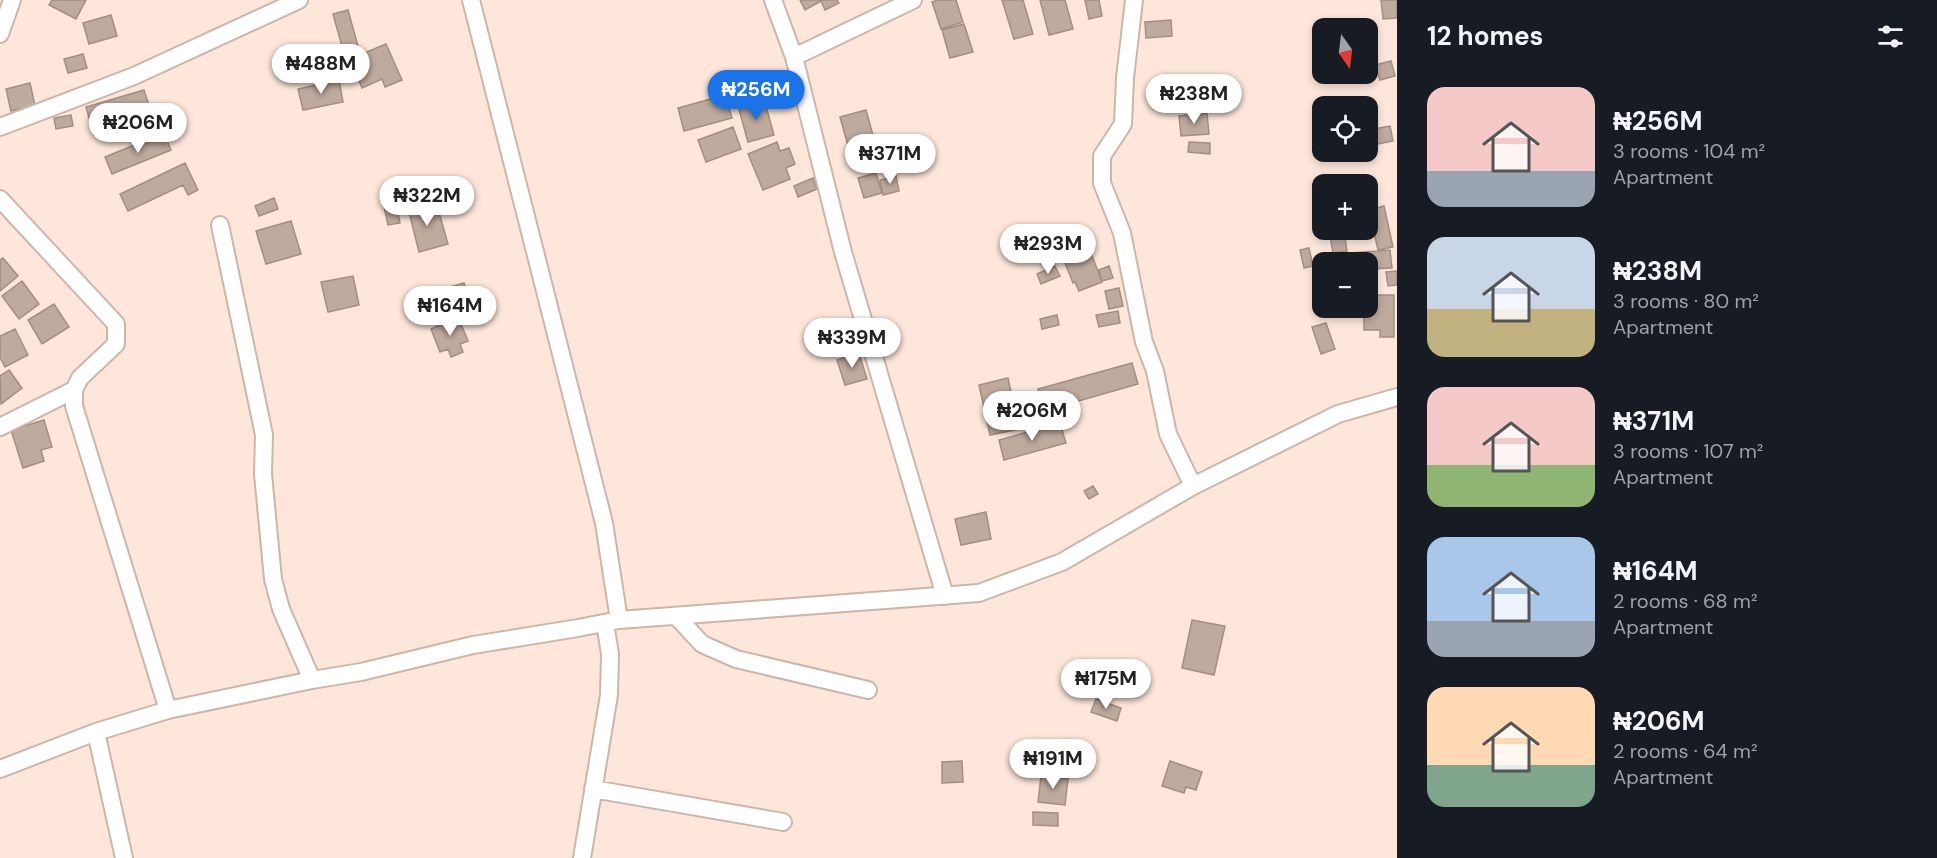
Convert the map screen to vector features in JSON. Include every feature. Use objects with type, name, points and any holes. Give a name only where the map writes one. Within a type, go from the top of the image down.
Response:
[{"type":"street","points":[[0,34],[12,0]]},
{"type":"street","points":[[0,127],[134,76],[299,0]]},
{"type":"street","points":[[471,0],[604,523],[612,621],[609,695],[582,858]]},
{"type":"street","points":[[773,0],[794,57],[843,252],[945,596]]},
{"type":"street","points":[[794,57],[913,0]]},
{"type":"street","points":[[1134,0],[1125,78],[1123,124],[1102,156],[1102,183],[1122,233],[1144,342],[1155,371],[1168,434],[1193,486]]},
{"type":"street","points":[[0,199],[116,324],[116,344],[80,378],[74,390],[74,406],[168,710]]},
{"type":"street","points":[[220,225],[264,435],[263,474],[273,579],[281,609],[312,680]]},
{"type":"street","points":[[2,424],[74,390]]},
{"type":"street","points":[[0,769],[96,732],[168,710],[361,672],[473,645],[612,621],[979,593],[1062,562],[1193,486],[1338,414],[1397,397]]},
{"type":"street","points":[[676,616],[702,644],[735,659],[868,690]]},
{"type":"street","points":[[96,732],[124,858]]},
{"type":"street","points":[[593,789],[783,822]]},
{"type":"building","points":[[52,0],[86,0],[76,19],[49,5]]},
{"type":"building","points":[[800,0],[837,0],[839,3],[825,10],[821,1],[805,10]]},
{"type":"building","points":[[956,0],[963,22],[941,29],[932,2]]},
{"type":"building","points":[[1002,0],[1023,0],[1033,34],[1014,39]]},
{"type":"building","points":[[1040,0],[1065,0],[1073,29],[1049,35]]},
{"type":"building","points":[[1085,0],[1099,0],[1102,16],[1089,19]]},
{"type":"building","points":[[1381,0],[1397,0],[1397,18],[1383,19]]},
{"type":"building","points":[[348,10],[358,46],[343,50],[333,14]]},
{"type":"building","points":[[111,15],[117,36],[89,44],[83,23]]},
{"type":"building","points":[[1171,20],[1172,36],[1146,38],[1145,22]]},
{"type":"building","points":[[964,24],[973,52],[950,58],[942,30]]},
{"type":"building","points":[[386,44],[402,80],[385,87],[382,79],[362,88],[350,59]]},
{"type":"building","points":[[83,54],[87,68],[68,73],[64,59]]},
{"type":"building","points":[[1391,61],[1395,76],[1380,80],[1378,64]]},
{"type":"building","points":[[339,80],[343,102],[303,110],[298,89]]},
{"type":"building","points":[[30,83],[35,106],[11,111],[6,89]]},
{"type":"building","points":[[144,90],[153,118],[94,135],[86,107]]},
{"type":"building","points":[[725,95],[732,118],[684,131],[678,108]]},
{"type":"building","points":[[764,99],[774,135],[748,142],[738,106]]},
{"type":"building","points":[[866,110],[876,146],[850,153],[840,117]]},
{"type":"building","points":[[1207,113],[1209,134],[1181,136],[1179,116]]},
{"type":"building","points":[[71,115],[73,126],[56,129],[54,118]]},
{"type":"building","points":[[1390,126],[1393,141],[1378,144],[1378,128]]},
{"type":"building","points":[[733,127],[741,149],[706,162],[698,140]]},
{"type":"building","points":[[164,133],[171,150],[112,174],[105,157]]},
{"type":"building","points":[[777,142],[780,151],[789,148],[795,164],[786,168],[790,179],[763,190],[748,154]]},
{"type":"building","points":[[1189,142],[1210,143],[1210,154],[1188,152]]},
{"type":"building","points":[[185,163],[198,190],[188,195],[183,185],[128,211],[120,194]]},
{"type":"building","points":[[876,173],[882,193],[864,198],[858,178]]},
{"type":"building","points":[[896,176],[899,191],[883,195],[880,180]]},
{"type":"building","points":[[813,178],[817,189],[798,197],[794,186]]},
{"type":"building","points":[[274,198],[278,209],[259,216],[255,206]]},
{"type":"building","points":[[395,199],[400,223],[388,225],[383,202]]},
{"type":"building","points":[[430,202],[433,214],[439,212],[448,244],[419,252],[408,208]]},
{"type":"building","points":[[1384,206],[1393,247],[1378,250],[1376,240],[1378,240],[1378,208]]},
{"type":"building","points":[[291,221],[301,254],[266,264],[256,231]]},
{"type":"building","points":[[1331,240],[1345,240],[1347,251],[1333,252]]},
{"type":"building","points":[[1309,248],[1312,266],[1304,268],[1300,250]]},
{"type":"building","points":[[1390,250],[1392,268],[1378,269],[1378,252],[1364,252]]},
{"type":"building","points":[[1074,251],[1076,258],[1061,262],[1059,254]]},
{"type":"building","points":[[1091,253],[1102,282],[1079,291],[1065,263]]},
{"type":"building","points":[[3,258],[18,276],[0,291],[0,260]]},
{"type":"building","points":[[1055,266],[1060,276],[1041,284],[1037,274]]},
{"type":"building","points":[[1109,266],[1113,278],[1102,281],[1099,270]]},
{"type":"building","points":[[1397,271],[1397,285],[1388,286],[1386,272]]},
{"type":"building","points":[[353,276],[359,305],[328,312],[321,282]]},
{"type":"building","points":[[22,281],[39,304],[19,319],[2,296]]},
{"type":"building","points":[[464,283],[470,304],[414,322],[407,300]]},
{"type":"building","points":[[1119,288],[1123,306],[1109,309],[1105,291]]},
{"type":"building","points":[[1378,295],[1394,295],[1394,337],[1380,337],[1380,330],[1364,330],[1364,318],[1378,318]]},
{"type":"building","points":[[54,304],[69,327],[42,344],[28,320]]},
{"type":"building","points":[[1118,311],[1120,323],[1099,327],[1096,315]]},
{"type":"building","points":[[1057,315],[1059,325],[1042,329],[1040,319]]},
{"type":"building","points":[[458,317],[468,341],[460,344],[463,352],[451,357],[448,349],[440,352],[431,329]]},
{"type":"building","points":[[1326,323],[1335,349],[1321,354],[1312,327]]},
{"type":"building","points":[[15,329],[28,355],[5,367],[0,357],[0,336]]},
{"type":"building","points":[[859,353],[867,379],[845,385],[837,360]]},
{"type":"building","points":[[1132,363],[1138,384],[1061,406],[1065,420],[1048,424],[1038,389]]},
{"type":"building","points":[[9,370],[22,388],[1,404],[0,376]]},
{"type":"building","points":[[1008,378],[1019,429],[990,435],[979,385]]},
{"type":"building","points":[[44,420],[52,447],[41,450],[44,461],[23,468],[11,430]]},
{"type":"building","points":[[1060,423],[1066,443],[1004,460],[999,440]]},
{"type":"building","points":[[1093,486],[1098,494],[1089,499],[1084,491]]},
{"type":"building","points":[[986,512],[991,539],[961,545],[955,519]]},
{"type":"building","points":[[1192,620],[1225,626],[1214,675],[1182,668]]},
{"type":"building","points":[[1096,699],[1121,708],[1117,721],[1091,712]]},
{"type":"building","points":[[962,761],[963,782],[942,783],[942,762]]},
{"type":"building","points":[[1170,761],[1202,772],[1196,790],[1186,787],[1184,793],[1162,786]]},
{"type":"building","points":[[1041,776],[1068,779],[1065,805],[1038,802]]},
{"type":"building","points":[[1033,812],[1058,813],[1058,826],[1033,825]]}]
